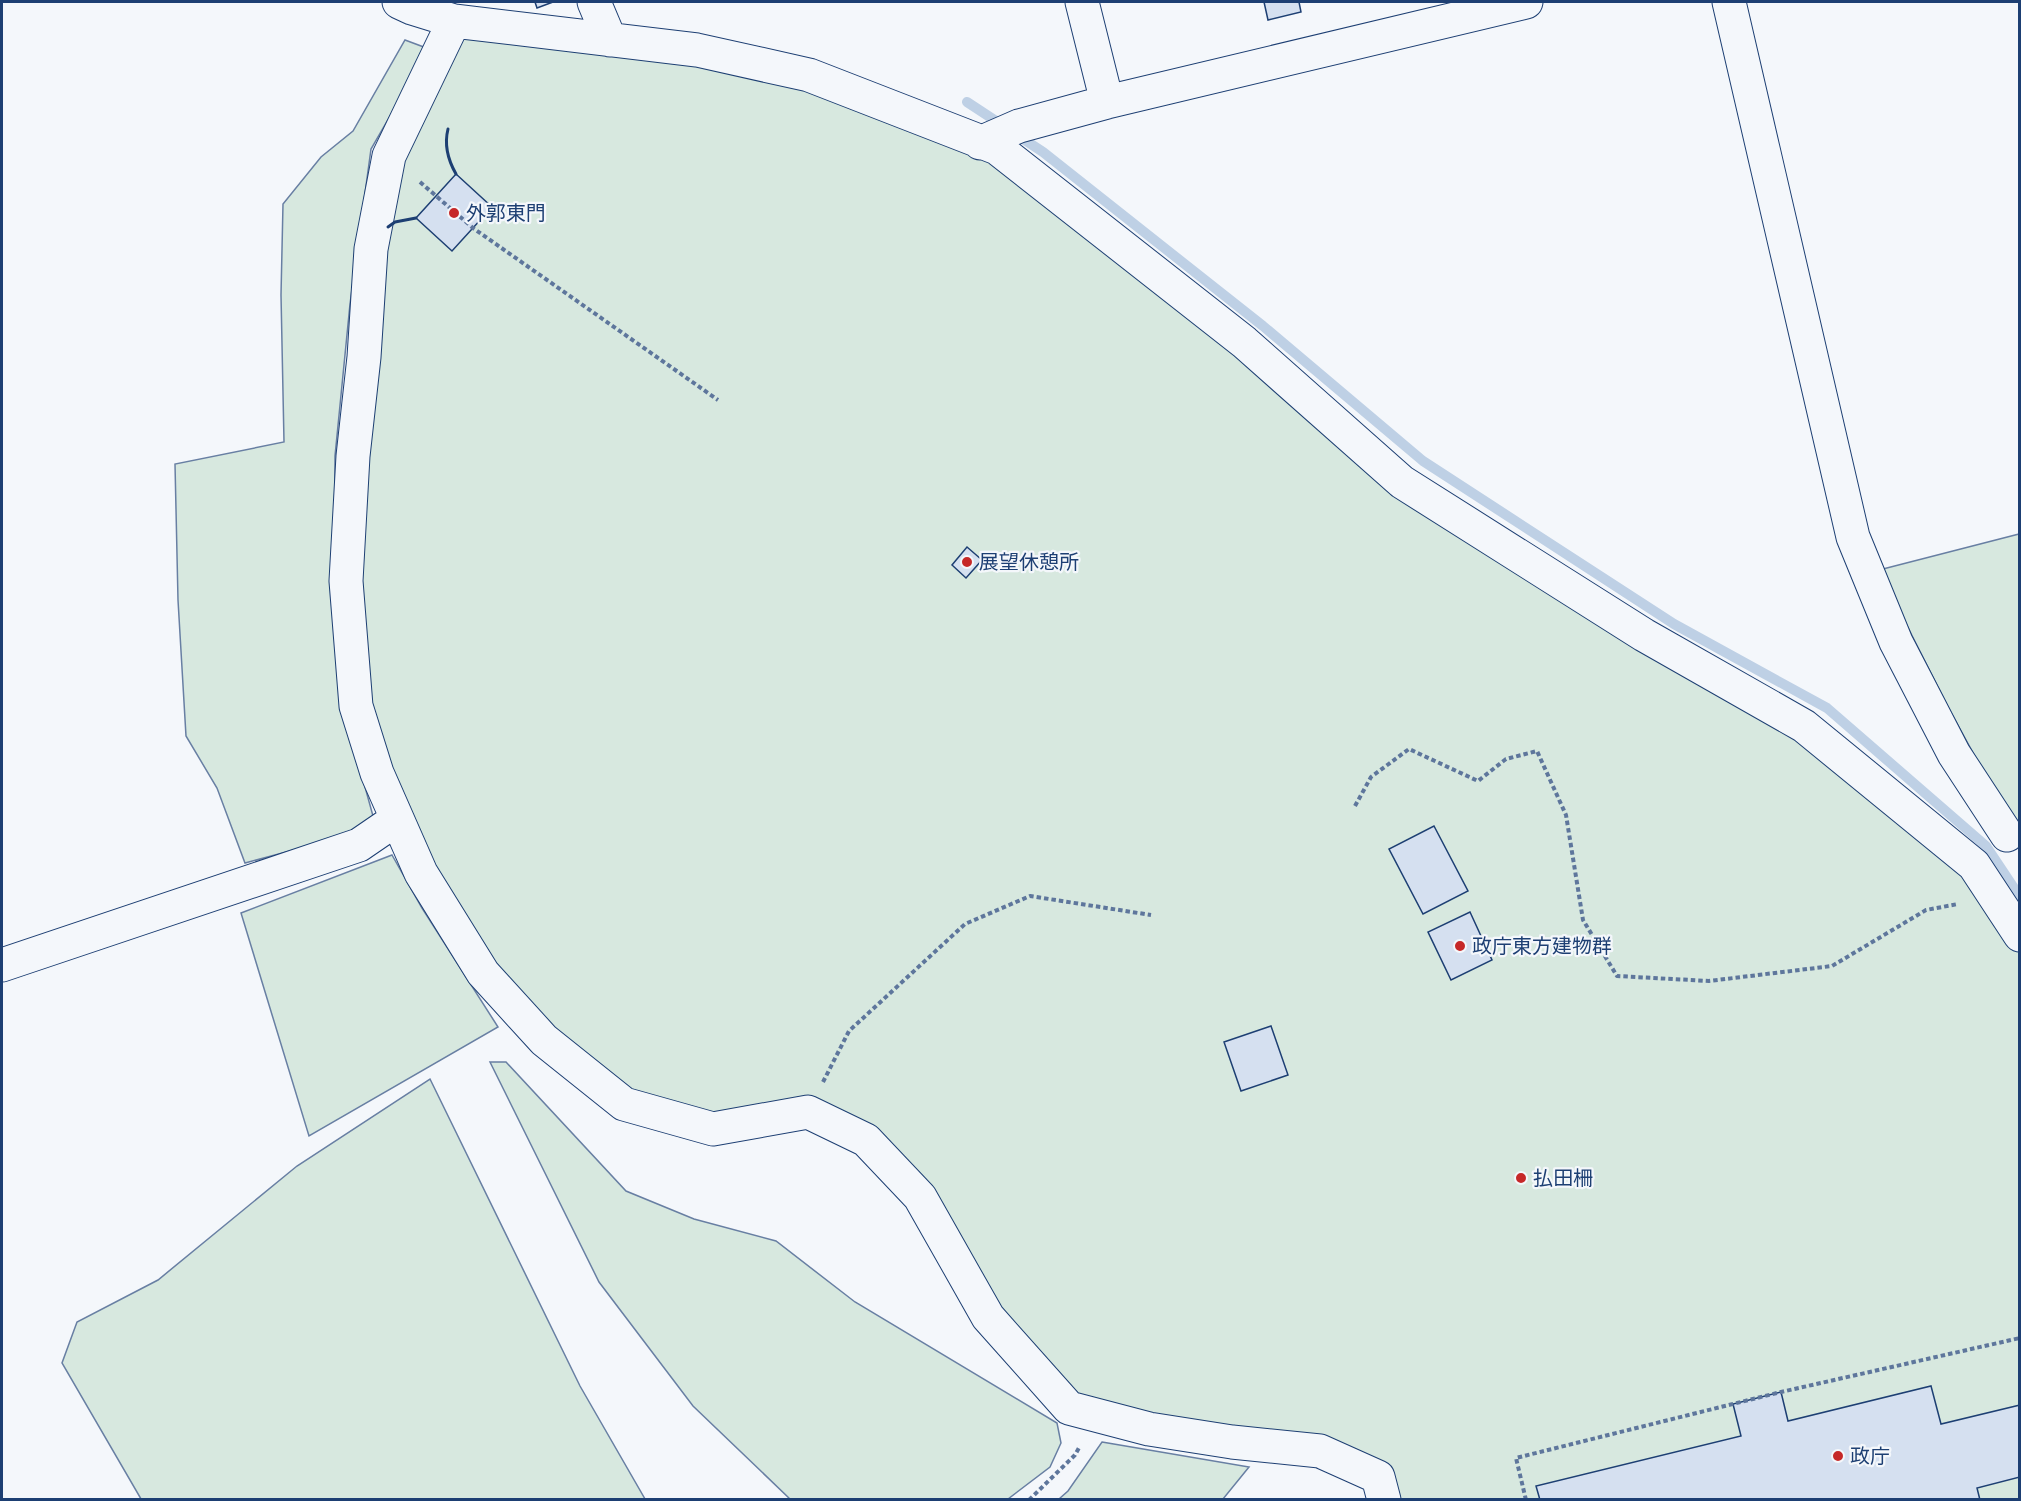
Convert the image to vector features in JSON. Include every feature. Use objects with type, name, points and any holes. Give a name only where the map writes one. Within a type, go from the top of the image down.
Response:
[{"type":"street","points":[[399,2],[454,21],[697,50],[809,75],[997,148],[1244,342],[1402,482],[1644,635],[1804,726],[1974,865],[2019,935]]},
{"type":"street","points":[[594,2],[610,40]]},
{"type":"street","points":[[1082,2],[1107,102]]},
{"type":"street","points":[[981,143],[1019,126],[1107,102],[1526,2]]},
{"type":"street","points":[[1729,2],[1852,537],[1896,642],[1954,754],[2007,835]]},
{"type":"street","points":[[454,21],[389,156],[371,249],[364,357],[353,456],[346,581],[356,706],[377,773],[421,873],[483,973],[544,1040],[624,1104],[713,1129],[808,1112],[866,1140],[920,1197],[988,1317],[1069,1408],[1149,1429],[1232,1442],[1320,1451],[1378,1478],[1384,1500]]},
{"type":"street","points":[[2,965],[359,845],[397,819]]},
{"type":"path","points":[[389,156],[473,228],[718,400]]},
{"type":"path","points":[[1355,806],[1371,777],[1409,749],[1478,782],[1506,759],[1538,751],[1566,815],[1583,920],[1617,976],[1709,981],[1832,966],[1926,910],[1994,896]]},
{"type":"path","points":[[808,1112],[849,1031],[965,924],[1029,896],[1151,915]]},
{"type":"path","points":[[1526,1500],[1516,1458],[1781,1392],[2019,1338]]},
{"type":"path","points":[[1029,1500],[1075,1455],[1088,1432],[1094,1415]]},
{"type":"shaded area","points":[[454,21],[697,50],[980,143],[1402,482],[1804,726],[1974,865],[2019,935],[2019,1499],[1384,1499],[1378,1477],[1069,1408],[920,1197],[808,1112],[713,1129],[624,1104],[483,973],[356,706],[371,249]]},
{"type":"shaded area","points":[[405,40],[429,49],[371,149],[350,304],[335,456],[334,579],[354,747],[373,816],[358,833],[245,863],[217,788],[186,736],[178,600],[175,464],[284,442],[281,295],[283,204],[321,157],[353,131]]},
{"type":"shaded area","points":[[2019,534],[2019,837],[1948,707],[1879,570]]},
{"type":"shaded area","points":[[392,855],[422,908],[498,1027],[309,1136],[241,913]]},
{"type":"shaded area","points":[[490,1062],[506,1062],[626,1191],[694,1219],[776,1241],[855,1302],[1057,1423],[1061,1443],[1050,1467],[1008,1499],[790,1499],[693,1406],[599,1282]]},
{"type":"shaded area","points":[[430,1079],[580,1386],[645,1499],[141,1499],[62,1363],[77,1322],[158,1280],[297,1166]]},
{"type":"shaded area","points":[[1102,1442],[1249,1467],[1223,1499],[1059,1499],[1068,1491]]},
{"type":"building","points":[[535,2],[553,2],[537,8]]},
{"type":"building","points":[[1264,2],[1299,2],[1301,12],[1268,20]]},
{"type":"building","name":"外郭東門","points":[[456,174],[492,207],[452,251],[416,218]]},
{"type":"building","name":"展望休憩所","points":[[967,547],[982,560],[966,578],[952,565]]},
{"type":"building","points":[[1434,826],[1468,891],[1423,914],[1389,849]]},
{"type":"building","name":"政庁東方建物群","points":[[1470,912],[1492,960],[1451,980],[1428,932]]},
{"type":"building","points":[[1271,1026],[1288,1075],[1241,1091],[1224,1042]]},
{"type":"building","name":"政庁","points":[[1931,1386],[1941,1424],[2020,1405],[2020,1477],[1977,1488],[1980,1500],[1540,1500],[1536,1486],[1741,1436],[1733,1404],[1781,1392],[1788,1421]]},
{"type":"waterway","points":[[967,102],[1043,152],[1263,326],[1423,461],[1674,624],[1827,708],[1986,846],[2020,897]]},
{"type":"wall","points":[[448,129],[446,141],[456,174]]},
{"type":"wall","points":[[388,227],[395,222],[416,218]]},
{"type":"place","name":"外郭東門","points":[[454,213]]},
{"type":"place","name":"展望休憩所","points":[[967,562]]},
{"type":"place","name":"政庁東方建物群","points":[[1460,946]]},
{"type":"place","name":"払田柵","points":[[1521,1178]]},
{"type":"place","name":"政庁","points":[[1838,1456]]}]
